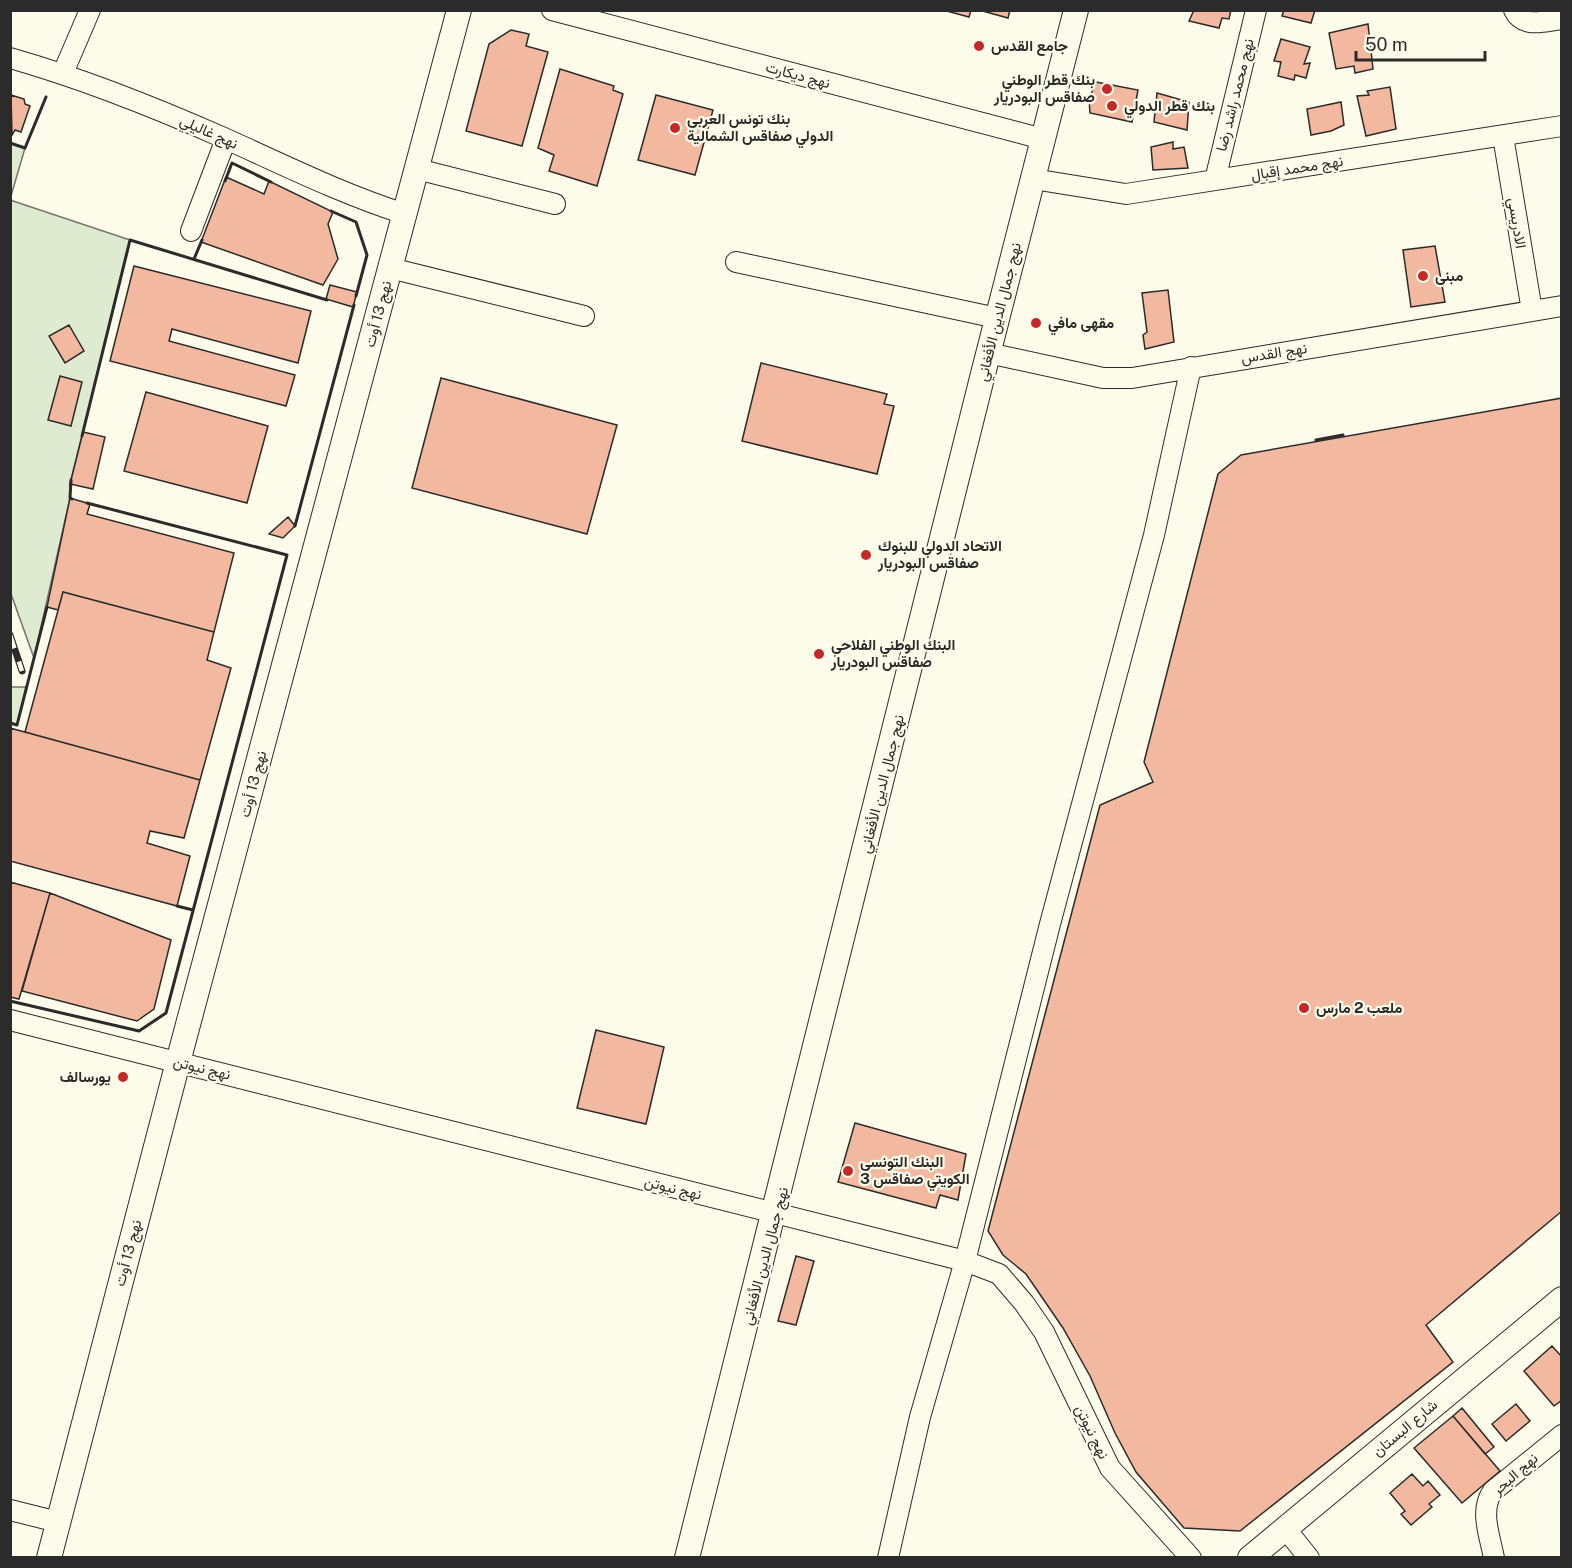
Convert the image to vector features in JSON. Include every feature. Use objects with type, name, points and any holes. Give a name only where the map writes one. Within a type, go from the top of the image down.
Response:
[{"type":"main road","name":"نهج 13 أوت","points":[[49,1557],[178,1062],[459,10]]},
{"type":"main road","name":"نهج جمال الدين الأفغاني","points":[[687,1557],[776,1214],[988,353],[1076,10]]},
{"type":"main road","name":"شارع البستان","points":[[1250,1557],[1562,1299]]},
{"type":"street","points":[[63,73],[90,10]]},
{"type":"street","name":"نهج ديكارت","points":[[552,10],[1043,139]]},
{"type":"street","name":"نهج محمد راشد رضا","points":[[1215,180],[1256,10]]},
{"type":"street","points":[[1514,10],[1523,21],[1531,23],[1562,19]]},
{"type":"street","name":"نهج غاليلي","points":[[10,58],[63,73],[226,139],[361,200],[405,214]]},
{"type":"street","name":"نهج محمد إقبال","points":[[1033,179],[1118,195],[1562,126]]},
{"type":"street","name":"الادريسي","points":[[1503,136],[1532,311]]},
{"type":"street","points":[[191,231],[226,139]]},
{"type":"street","points":[[417,169],[555,204]]},
{"type":"street","points":[[736,262],[997,318]]},
{"type":"street","points":[[390,268],[584,316]]},
{"type":"street","name":"نهج القدس","points":[[988,353],[1103,378],[1132,378],[1562,306]]},
{"type":"street","points":[[888,1557],[920,1417],[965,1261],[1053,913],[1154,535],[1191,367]]},
{"type":"street","name":"نهج نيوتن","points":[[10,1020],[965,1261],[999,1274],[1024,1302],[1044,1332],[1110,1468],[1191,1557]]},
{"type":"street","name":"نهج البحر","points":[[1494,1557],[1485,1510],[1486,1500],[1493,1491],[1562,1435]]},
{"type":"street","points":[[10,1510],[58,1522]]},
{"type":"street","points":[[1285,1528],[1309,1557]]},
{"type":"green space","points":[[10,143],[25,148],[11,196]]},
{"type":"green space","points":[[10,200],[130,240],[70,484],[70,498],[34,658],[10,591]]},
{"type":"green space","points":[[10,685],[26,687],[17,725],[11,723]]},
{"type":"building","points":[[943,10],[971,10],[969,17]]},
{"type":"building","points":[[979,10],[1010,10],[1008,18]]},
{"type":"building","points":[[1194,10],[1231,10],[1229,19],[1222,18],[1219,28],[1189,21]]},
{"type":"building","points":[[1284,10],[1315,10],[1311,23],[1282,16]]},
{"type":"building","points":[[1368,24],[1373,69],[1355,73],[1354,66],[1336,69],[1329,33]]},
{"type":"building","points":[[511,30],[529,34],[526,46],[548,52],[522,146],[466,131],[489,44]]},
{"type":"building","points":[[1281,39],[1310,47],[1304,64],[1310,63],[1306,78],[1295,75],[1294,80],[1278,76],[1281,62],[1274,61]]},
{"type":"building","points":[[560,69],[614,86],[613,90],[623,94],[597,186],[549,171],[554,155],[538,148]]},
{"type":"building","name":"بنك قطر الدولي","points":[[1096,82],[1138,90],[1132,122],[1090,113],[1089,99]]},
{"type":"building","points":[[1390,87],[1396,129],[1366,136],[1357,96],[1369,95],[1367,91]]},
{"type":"building","points":[[1157,93],[1189,102],[1187,130],[1154,122]]},
{"type":"building","points":[[11,95],[24,99],[25,104],[30,106],[21,132],[15,130],[12,135]]},
{"type":"building","points":[[656,95],[713,110],[695,175],[638,160]]},
{"type":"building","points":[[1341,102],[1344,125],[1331,131],[1311,135],[1307,109]]},
{"type":"building","points":[[1173,142],[1173,149],[1184,147],[1188,168],[1153,170],[1151,147]]},
{"type":"building","points":[[226,177],[264,194],[269,181],[333,212],[328,224],[338,259],[323,285],[201,242]]},
{"type":"building","name":"مبنى","points":[[1435,246],[1445,302],[1411,307],[1403,250]]},
{"type":"building","points":[[134,266],[311,311],[298,363],[172,329],[169,341],[295,375],[286,406],[110,361]]},
{"type":"building","points":[[330,285],[357,292],[353,307],[326,299]]},
{"type":"building","points":[[1168,290],[1174,342],[1145,349],[1143,335],[1147,332],[1142,293]]},
{"type":"building","points":[[69,325],[84,351],[65,363],[49,336]]},
{"type":"building","points":[[761,363],[887,394],[884,404],[894,406],[877,474],[742,441]]},
{"type":"building","points":[[60,376],[82,382],[71,426],[48,420]]},
{"type":"building","points":[[441,378],[617,425],[587,534],[412,488]]},
{"type":"building","points":[[146,392],[268,426],[247,503],[124,471]]},
{"type":"building","name":"ملعب 2 مارس","points":[[1562,398],[1562,1211],[1426,1325],[1453,1362],[1240,1531],[1184,1528],[1136,1472],[1115,1433],[1090,1376],[1063,1328],[1026,1274],[1003,1255],[988,1231],[1100,805],[1153,782],[1144,762],[1218,474],[1241,455]]},
{"type":"building","points":[[83,432],[105,437],[93,489],[70,484]]},
{"type":"building","points":[[70,498],[90,504],[87,514],[234,553],[214,632],[63,592],[58,610],[47,607]]},
{"type":"building","points":[[288,517],[295,526],[283,538],[269,534]]},
{"type":"building","points":[[63,592],[214,632],[207,660],[231,668],[200,780],[25,732]]},
{"type":"building","points":[[10,728],[200,780],[184,838],[150,831],[147,843],[190,856],[177,906],[10,861]]},
{"type":"building","points":[[10,882],[50,893],[19,999],[10,997]]},
{"type":"building","points":[[50,893],[171,940],[154,1009],[137,1021],[22,991]]},
{"type":"building","points":[[596,1030],[664,1047],[646,1124],[577,1108]]},
{"type":"building","points":[[855,1123],[966,1154],[958,1200],[940,1195],[936,1208],[838,1182]]},
{"type":"building","points":[[796,1256],[814,1261],[796,1325],[778,1321]]},
{"type":"building","points":[[1552,1346],[1562,1357],[1562,1400],[1554,1406],[1524,1371]]},
{"type":"building","points":[[1516,1404],[1530,1421],[1506,1441],[1492,1424]]},
{"type":"building","points":[[1462,1408],[1494,1447],[1485,1454],[1453,1416]]},
{"type":"building","points":[[1453,1416],[1500,1471],[1462,1503],[1414,1448]]},
{"type":"building","points":[[1412,1474],[1423,1486],[1428,1481],[1440,1495],[1429,1504],[1432,1507],[1411,1525],[1401,1514],[1405,1511],[1390,1493]]},
{"type":"railway","points":[[10,635],[22,671]]},
{"type":"wall","points":[[10,143],[25,148],[46,97]]},
{"type":"wall","points":[[225,181],[232,163],[271,182]]},
{"type":"wall","points":[[331,211],[356,222],[367,255],[356,296]]},
{"type":"wall","points":[[82,436],[130,240],[327,300]]},
{"type":"wall","points":[[194,259],[202,240]]},
{"type":"wall","points":[[295,526],[354,305]]},
{"type":"wall","points":[[1316,440],[1343,435]]},
{"type":"wall","points":[[71,480],[70,498],[72,499]]},
{"type":"wall","points":[[10,1001],[139,1031],[166,1013],[287,555],[87,503]]},
{"type":"wall","points":[[10,723],[17,725],[47,607]]},
{"type":"wall","points":[[177,906],[193,910]]},
{"type":"place","name":"جامع القدس","points":[[979,46]]},
{"type":"place","name":"بنك قطر الوطني صفاقس البودريار","points":[[1107,89]]},
{"type":"place","name":"بنك قطر الدولي","points":[[1112,106]]},
{"type":"place","name":"بنك تونس العربي الدولي صفاقس الشمالية","points":[[675,128]]},
{"type":"place","name":"مبنى","points":[[1423,276]]},
{"type":"place","name":"مقهى مافي","points":[[1036,323]]},
{"type":"place","name":"الاتحاد الدولي للبنوك صفاقس البودريار","points":[[866,555]]},
{"type":"place","name":"البنك الوطني الفلاحي صفاقس البودريار","points":[[819,654]]},
{"type":"place","name":"ملعب 2 مارس","points":[[1304,1008]]},
{"type":"place","name":"يورسالف","points":[[123,1077]]},
{"type":"place","name":"البنك التونسي الكويتي صفاقس 3","points":[[848,1171]]}]
